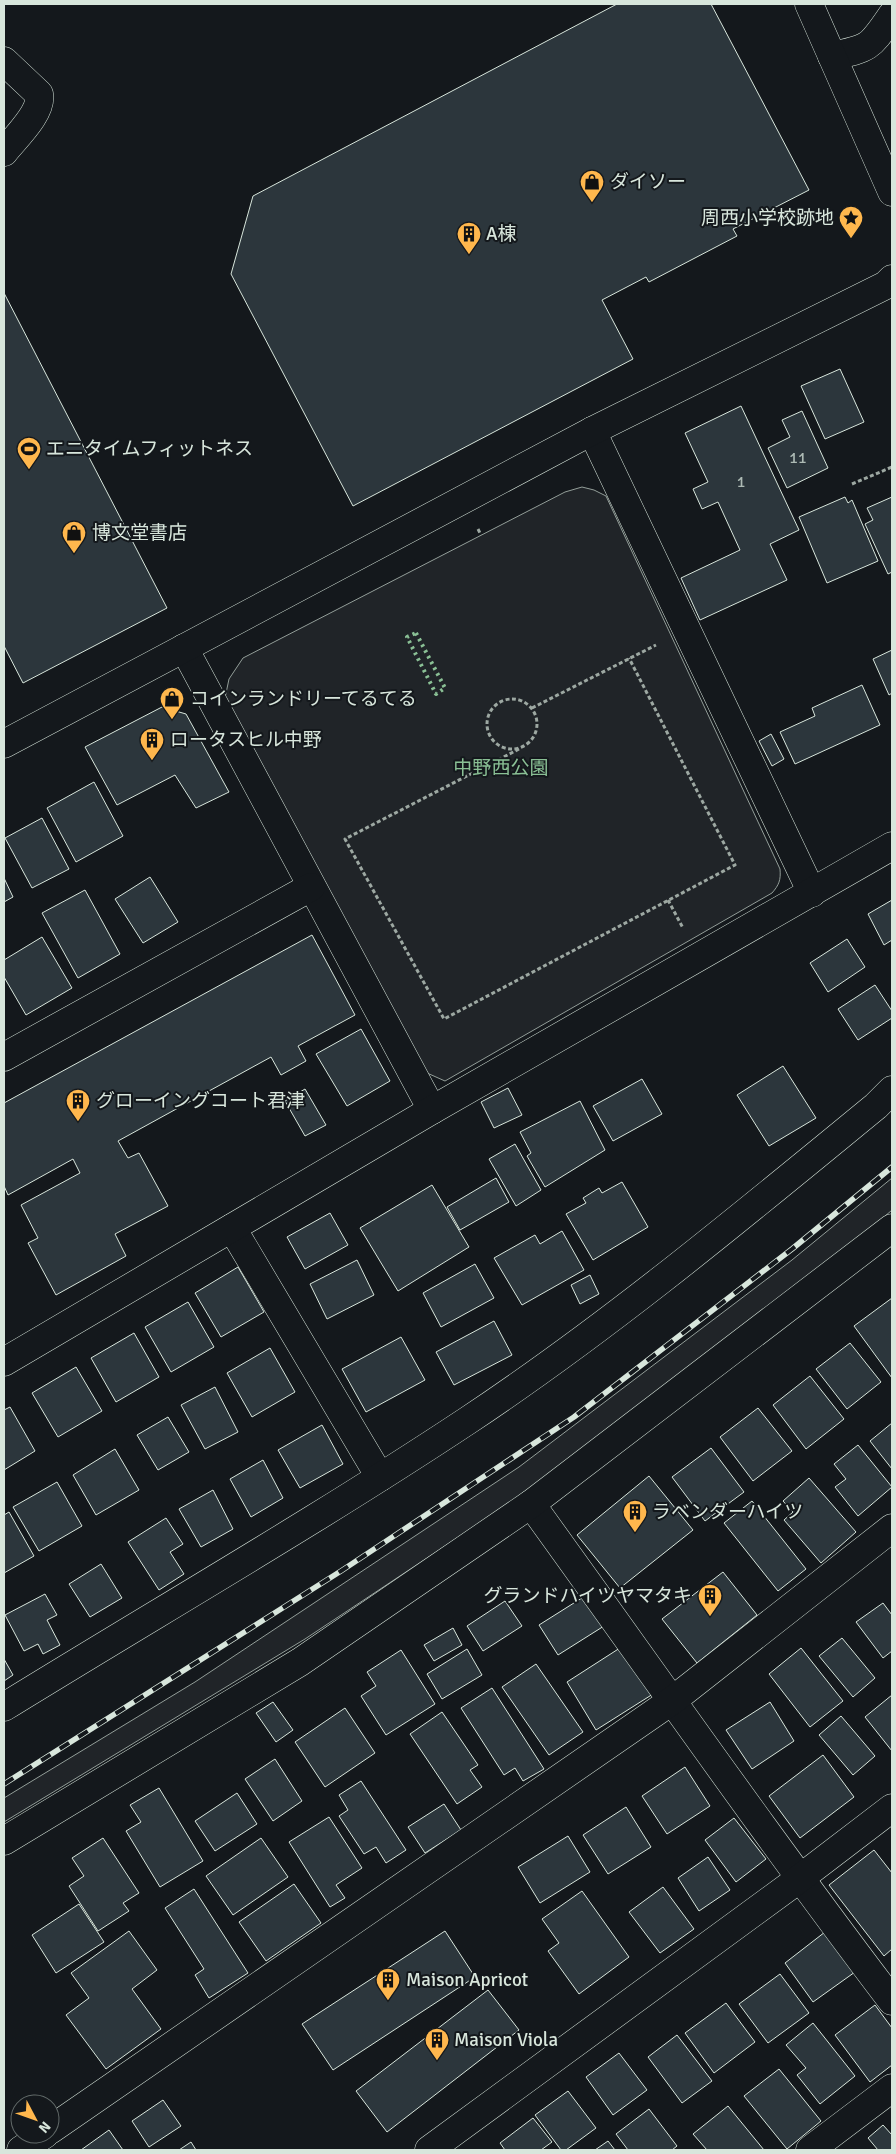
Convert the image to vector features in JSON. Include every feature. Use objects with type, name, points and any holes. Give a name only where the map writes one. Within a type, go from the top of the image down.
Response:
[{"type":"street","points":[[810,4],[892,192]]},
{"type":"street","points":[[832,56],[860,50],[873,43],[892,15]]},
{"type":"street","points":[[4,61],[39,94],[40,100],[36,111],[4,152]]},
{"type":"street","points":[[4,744],[592,430],[886,285],[892,279]]},
{"type":"street","points":[[592,430],[812,892]]},
{"type":"street","points":[[184,648],[311,888],[432,1110]]},
{"type":"street","points":[[4,1362],[432,1110],[892,846]]},
{"type":"street","points":[[4,1057],[311,888]]},
{"type":"street","points":[[4,1707],[380,1477],[468,1420],[569,1350],[736,1221],[892,1090]]},
{"type":"street","points":[[232,1228],[380,1477]]},
{"type":"street","points":[[4,1841],[300,1662],[531,1504],[892,1228]]},
{"type":"street","points":[[531,1504],[673,1700],[799,1879],[892,2001]]},
{"type":"street","points":[[60,2123],[673,1700],[892,1528]]},
{"type":"street","points":[[429,2150],[799,1879],[892,1808]]},
{"type":"street","points":[[810,2150],[892,2088]]},
{"type":"path","points":[[852,484],[892,467]]},
{"type":"path","points":[[532,708],[664,641]]},
{"type":"path","points":[[519,748],[503,747],[495,743],[487,729],[490,712],[502,700],[510,699],[526,702],[536,715],[537,732],[527,745],[345,838],[444,1019],[735,864],[629,658]]},
{"type":"path","points":[[668,900],[686,932]]},
{"type":"green space","name":"中野西公園","points":[[582,487],[606,496],[780,869],[780,879],[772,893],[445,1081],[427,1073],[225,698],[229,679],[243,658],[565,492]]},
{"type":"green space","points":[[892,1178],[892,1210],[884,1217],[522,1495],[305,1639],[4,1822],[4,1798],[195,1682],[519,1467],[792,1260]]},
{"type":"building","name":"A棟","points":[[617,4],[711,4],[809,190],[733,229],[737,236],[649,282],[646,277],[602,300],[633,359],[353,506],[231,274],[253,196]]},
{"type":"building","points":[[4,293],[167,608],[23,683],[4,646]]},
{"type":"building","points":[[840,369],[864,422],[825,439],[801,386]]},
{"type":"building","points":[[741,406],[799,530],[770,544],[787,580],[700,620],[681,578],[740,550],[718,502],[702,509],[693,489],[708,482],[685,433]]},
{"type":"building","points":[[802,411],[828,468],[787,488],[768,448],[790,437],[782,420]]},
{"type":"building","points":[[845,497],[848,503],[852,500],[878,561],[827,583],[799,517]]},
{"type":"building","points":[[892,497],[892,572],[888,574],[865,524],[873,520],[867,508]]},
{"type":"building","points":[[892,650],[892,693],[889,695],[873,659]]},
{"type":"building","points":[[862,685],[880,725],[795,764],[780,732],[815,716],[812,708]]},
{"type":"building","name":"ロータスヒル中野","points":[[162,707],[186,714],[229,792],[196,808],[175,775],[117,805],[85,747]]},
{"type":"building","points":[[771,734],[784,759],[772,766],[759,741]]},
{"type":"building","points":[[94,782],[123,836],[76,862],[47,808]]},
{"type":"building","points":[[42,818],[69,869],[32,888],[5,838]]},
{"type":"building","points":[[150,877],[178,922],[143,943],[115,899]]},
{"type":"building","points":[[4,878],[13,897],[4,902]]},
{"type":"building","points":[[85,890],[120,954],[78,978],[42,913]]},
{"type":"building","points":[[892,900],[892,940],[884,945],[868,914]]},
{"type":"building","name":"グローイングコート君津","points":[[312,935],[355,1015],[298,1046],[306,1061],[281,1075],[271,1057],[118,1141],[128,1158],[139,1153],[168,1206],[115,1234],[126,1256],[56,1295],[28,1243],[38,1238],[21,1205],[80,1173],[73,1159],[8,1195],[4,1186],[4,1103]]},
{"type":"building","points":[[42,937],[72,988],[26,1015],[4,977],[4,960]]},
{"type":"building","points":[[847,939],[865,967],[828,992],[810,963]]},
{"type":"building","points":[[875,985],[892,1011],[892,1018],[858,1040],[838,1009]]},
{"type":"building","points":[[361,1029],[390,1081],[347,1106],[316,1054]]},
{"type":"building","points":[[783,1066],[816,1118],[769,1146],[737,1095]]},
{"type":"building","points":[[642,1079],[662,1114],[613,1141],[593,1106]]},
{"type":"building","points":[[508,1088],[522,1115],[494,1128],[481,1102]]},
{"type":"building","points":[[305,1089],[326,1125],[305,1136],[285,1101]]},
{"type":"building","points":[[580,1101],[605,1150],[545,1187],[527,1156],[531,1153],[520,1132]]},
{"type":"building","points":[[515,1144],[541,1190],[516,1206],[489,1159]]},
{"type":"building","points":[[496,1178],[509,1202],[460,1230],[447,1207]]},
{"type":"building","points":[[622,1182],[648,1227],[593,1260],[566,1214],[586,1203],[583,1198],[599,1188],[602,1193]]},
{"type":"building","points":[[432,1185],[469,1247],[398,1291],[360,1228]]},
{"type":"building","points":[[330,1213],[348,1245],[305,1269],[287,1237]]},
{"type":"building","points":[[562,1231],[584,1270],[522,1305],[494,1258],[535,1235],[540,1244]]},
{"type":"building","points":[[357,1260],[374,1295],[327,1319],[310,1284]]},
{"type":"building","points":[[475,1264],[494,1298],[441,1327],[423,1293]]},
{"type":"building","points":[[238,1267],[264,1312],[221,1337],[195,1293]]},
{"type":"building","points":[[590,1275],[599,1294],[580,1304],[571,1285]]},
{"type":"building","points":[[892,1298],[892,1378],[854,1326]]},
{"type":"building","points":[[188,1302],[214,1347],[171,1372],[145,1327]]},
{"type":"building","points":[[494,1321],[512,1355],[454,1385],[436,1352]]},
{"type":"building","points":[[134,1333],[159,1377],[116,1402],[91,1358]]},
{"type":"building","points":[[401,1337],[425,1380],[366,1412],[342,1369]]},
{"type":"building","points":[[850,1343],[881,1382],[847,1409],[816,1369]]},
{"type":"building","points":[[270,1348],[295,1392],[252,1417],[227,1373]]},
{"type":"building","points":[[76,1367],[102,1411],[58,1437],[32,1393]]},
{"type":"building","points":[[810,1376],[844,1419],[806,1449],[773,1405]]},
{"type":"building","points":[[215,1387],[238,1432],[205,1449],[181,1405]]},
{"type":"building","points":[[10,1407],[35,1451],[4,1470],[4,1410]]},
{"type":"building","points":[[758,1408],[792,1451],[753,1481],[720,1437]]},
{"type":"building","points":[[168,1417],[189,1452],[158,1470],[137,1435]]},
{"type":"building","points":[[892,1423],[892,1469],[870,1441]]},
{"type":"building","points":[[322,1425],[343,1464],[300,1488],[278,1450]]},
{"type":"building","points":[[858,1445],[892,1487],[858,1516],[835,1487],[846,1479],[834,1464]]},
{"type":"building","points":[[711,1448],[744,1492],[705,1521],[672,1477]]},
{"type":"building","points":[[115,1449],[139,1490],[96,1515],[73,1475]]},
{"type":"building","points":[[263,1460],[283,1498],[251,1517],[230,1479]]},
{"type":"building","name":"ラベンダーハイツ","points":[[649,1476],[693,1530],[620,1588],[577,1535]]},
{"type":"building","points":[[809,1478],[856,1532],[821,1563],[784,1520],[793,1512],[783,1501]]},
{"type":"building","points":[[57,1482],[82,1526],[39,1551],[13,1507]]},
{"type":"building","points":[[213,1490],[233,1529],[201,1547],[179,1509]]},
{"type":"building","points":[[752,1501],[806,1569],[778,1591],[724,1523]]},
{"type":"building","points":[[9,1512],[34,1556],[4,1573],[4,1515]]},
{"type":"building","points":[[166,1518],[183,1544],[170,1552],[184,1574],[159,1590],[128,1542]]},
{"type":"building","points":[[101,1564],[122,1598],[90,1617],[69,1584]]},
{"type":"building","name":"グランドハイツヤマタキ","points":[[723,1572],[757,1615],[697,1663],[662,1619]]},
{"type":"building","points":[[45,1594],[57,1615],[47,1620],[60,1645],[43,1654],[38,1644],[24,1651],[5,1615]]},
{"type":"building","points":[[585,1596],[604,1626],[558,1655],[539,1625]]},
{"type":"building","points":[[505,1601],[522,1626],[483,1651],[467,1626]]},
{"type":"building","points":[[883,1603],[892,1615],[892,1651],[883,1658],[856,1622]]},
{"type":"building","points":[[453,1628],[462,1645],[434,1661],[424,1645]]},
{"type":"building","points":[[842,1638],[875,1678],[853,1697],[819,1656]]},
{"type":"building","points":[[623,1646],[653,1694],[596,1730],[567,1682]]},
{"type":"building","points":[[801,1648],[843,1701],[810,1727],[769,1674]]},
{"type":"building","points":[[467,1649],[482,1675],[442,1699],[427,1674]]},
{"type":"building","points":[[401,1650],[435,1704],[386,1735],[361,1696],[376,1686],[367,1672]]},
{"type":"building","points":[[4,1659],[13,1675],[4,1681]]},
{"type":"building","points":[[536,1664],[583,1732],[549,1755],[502,1687]]},
{"type":"building","points":[[492,1688],[544,1769],[523,1781],[515,1768],[504,1775],[461,1708]]},
{"type":"building","points":[[892,1695],[892,1751],[865,1717]]},
{"type":"building","points":[[273,1702],[293,1730],[276,1742],[256,1713]]},
{"type":"building","points":[[770,1702],[794,1741],[752,1769],[726,1730]]},
{"type":"building","points":[[345,1708],[375,1753],[325,1787],[295,1742]]},
{"type":"building","points":[[442,1712],[478,1765],[470,1770],[482,1787],[457,1804],[410,1734]]},
{"type":"building","points":[[841,1716],[875,1756],[853,1775],[819,1735]]},
{"type":"building","points":[[823,1755],[854,1797],[800,1838],[769,1796]]},
{"type":"building","points":[[275,1759],[302,1801],[273,1821],[245,1779]]},
{"type":"building","points":[[685,1767],[710,1806],[667,1834],[642,1796]]},
{"type":"building","points":[[361,1781],[406,1850],[386,1863],[376,1847],[364,1854],[339,1816],[348,1810],[339,1795]]},
{"type":"building","points":[[159,1788],[203,1861],[160,1887],[126,1831],[141,1822],[130,1805]]},
{"type":"building","points":[[237,1793],[257,1824],[215,1851],[195,1821]]},
{"type":"building","points":[[444,1804],[461,1830],[425,1853],[408,1827]]},
{"type":"building","points":[[626,1807],[651,1847],[608,1874],[583,1835]]},
{"type":"building","points":[[329,1817],[362,1868],[336,1885],[345,1898],[330,1907],[289,1842]]},
{"type":"building","points":[[734,1818],[766,1859],[736,1882],[705,1840]]},
{"type":"building","points":[[568,1836],[590,1872],[540,1903],[518,1867]]},
{"type":"building","points":[[103,1838],[139,1893],[123,1903],[129,1911],[98,1931],[69,1886],[84,1876],[72,1858]]},
{"type":"building","points":[[261,1838],[288,1877],[233,1915],[206,1876]]},
{"type":"building","points":[[874,1850],[892,1873],[892,1949],[884,1956],[829,1885]]},
{"type":"building","points":[[708,1857],[730,1890],[699,1911],[678,1878]]},
{"type":"building","points":[[294,1884],[321,1923],[266,1961],[239,1922]]},
{"type":"building","points":[[663,1887],[694,1929],[660,1953],[629,1912]]},
{"type":"building","points":[[194,1889],[248,1973],[209,1998],[195,1975],[204,1969],[165,1908]]},
{"type":"building","points":[[582,1891],[629,1957],[579,1994],[548,1951],[559,1943],[542,1919]]},
{"type":"building","points":[[79,1904],[104,1942],[56,1973],[32,1935]]},
{"type":"building","points":[[129,1931],[157,1970],[132,1989],[161,2029],[106,2069],[66,2015],[89,1998],[71,1973]]},
{"type":"building","name":"Maison Apricot","points":[[445,1931],[475,1977],[333,2070],[302,2024]]},
{"type":"building","points":[[825,1932],[855,1972],[813,2002],[785,1963]]},
{"type":"building","points":[[780,1974],[809,2013],[768,2043],[739,2004]]},
{"type":"building","name":"Maison Viola","points":[[488,1990],[519,2030],[387,2132],[356,2091]]},
{"type":"building","points":[[726,2003],[755,2042],[714,2073],[685,2033]]},
{"type":"building","points":[[875,2005],[892,2028],[892,2065],[870,2082],[835,2035]]},
{"type":"building","points":[[813,2023],[855,2076],[820,2104],[797,2075],[806,2068],[786,2045]]},
{"type":"building","points":[[677,2035],[712,2081],[682,2103],[648,2057]]},
{"type":"building","points":[[619,2053],[647,2090],[613,2115],[586,2077]]},
{"type":"building","points":[[779,2069],[821,2121],[787,2149],[744,2096]]},
{"type":"building","points":[[568,2091],[596,2128],[566,2150],[561,2150],[535,2115]]},
{"type":"building","points":[[163,2100],[181,2126],[149,2147],[132,2121]]},
{"type":"building","points":[[728,2106],[764,2150],[707,2150],[693,2134]]},
{"type":"building","points":[[649,2109],[677,2146],[672,2150],[628,2150],[616,2134]]},
{"type":"building","points":[[533,2118],[552,2142],[541,2150],[505,2150],[500,2143]]},
{"type":"building","points":[[883,2125],[892,2135],[892,2150],[878,2150],[868,2138]]},
{"type":"building","points":[[109,2130],[123,2150],[81,2150]]},
{"type":"building","points":[[608,2141],[615,2150],[595,2150]]},
{"type":"building","points":[[191,2142],[196,2150],[179,2150]]},
{"type":"railway","points":[[4,1784],[341,1571],[574,1417],[792,1249],[892,1167]]},
{"type":"hedge","points":[[416,633],[445,688],[436,694],[407,637],[416,633]]},
{"type":"place","name":"ダイソー","points":[[592,203]]},
{"type":"place","name":"周西小学校跡地","points":[[851,239]]},
{"type":"place","name":"A棟","points":[[469,255]]},
{"type":"place","name":"エニタイムフィットネス","points":[[29,470]]},
{"type":"place","name":"博文堂書店","points":[[74,554]]},
{"type":"place","name":"コインランドリーてるてる","points":[[172,720]]},
{"type":"place","name":"ロータスヒル中野","points":[[152,761]]},
{"type":"place","name":"グローイングコート君津","points":[[78,1122]]},
{"type":"place","name":"ラベンダーハイツ","points":[[635,1533]]},
{"type":"place","name":"グランドハイツヤマタキ","points":[[710,1617]]},
{"type":"place","name":"Maison Apricot","points":[[388,2001]]},
{"type":"place","name":"Maison Viola","points":[[437,2061]]}]
